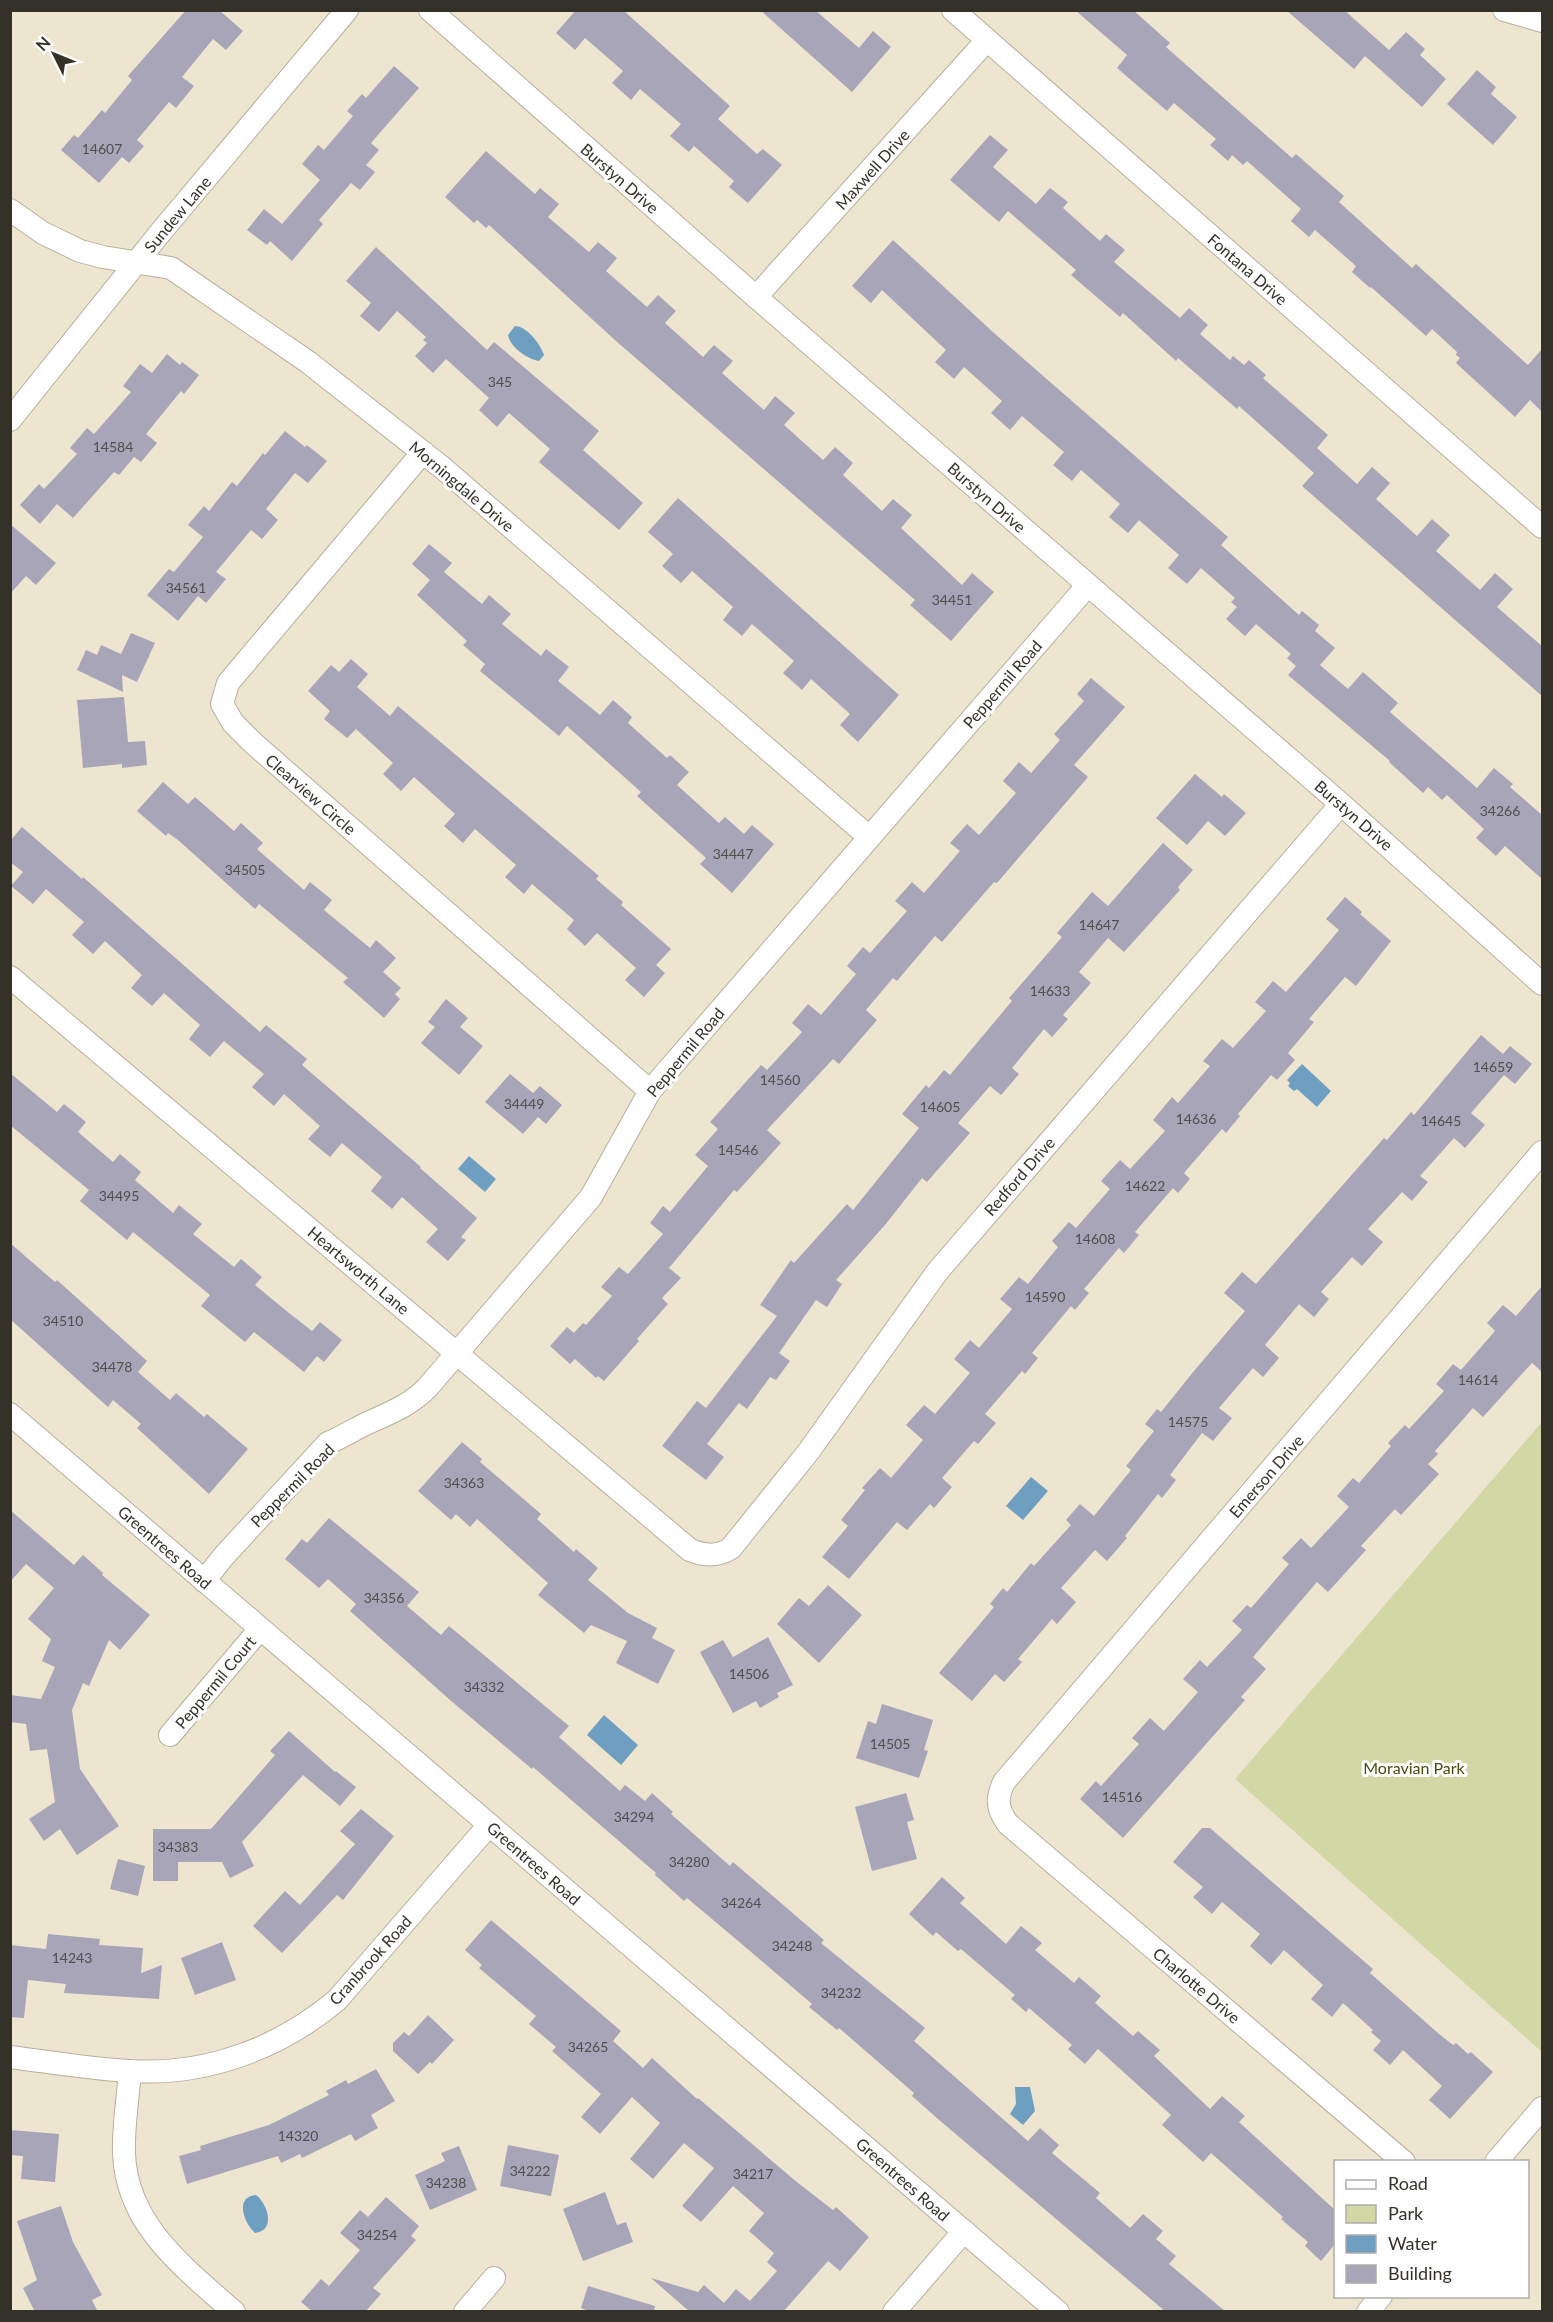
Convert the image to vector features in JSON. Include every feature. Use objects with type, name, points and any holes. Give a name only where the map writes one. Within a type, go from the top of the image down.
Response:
[{"type":"street","name":"Sundew Lane","points":[[10,420],[137,262],[347,10]]},
{"type":"street","name":"Burstyn Drive","points":[[430,10],[756,297],[1341,804],[1542,984]]},
{"type":"street","name":"Fontana Drive","points":[[953,10],[1542,527]]},
{"type":"street","points":[[1504,10],[1542,21]]},
{"type":"street","name":"Maxwell Drive","points":[[756,297],[987,40]]},
{"type":"street","name":"Morningdale Drive","points":[[10,210],[43,233],[80,251],[171,268],[308,362],[423,452],[869,837]]},
{"type":"street","name":"Clearview Circle","points":[[423,452],[228,682],[222,704],[233,723],[252,742],[650,1091]]},
{"type":"street","name":"Peppermil Road","points":[[204,1581],[223,1557],[328,1443],[416,1399],[458,1353],[591,1197],[650,1091],[1088,585]]},
{"type":"street","name":"Redford Drive","points":[[711,1555],[723,1554],[731,1548],[809,1451],[937,1272],[1341,804]]},
{"type":"street","name":"Heartsworth Lane","points":[[10,977],[690,1550],[711,1555]]},
{"type":"street","name":"Emerson Drive","points":[[998,1804],[999,1793],[1004,1782],[1542,1152]]},
{"type":"street","name":"Greentrees Road","points":[[10,1414],[1058,2312]]},
{"type":"street","name":"Peppermil Court","points":[[171,1735],[260,1629]]},
{"type":"street","name":"Charlotte Drive","points":[[998,1804],[1008,1824],[1402,2160]]},
{"type":"street","name":"Cranbrook Road","points":[[10,2057],[130,2071],[158,2071],[206,2066],[234,2059],[282,2039],[337,2000],[489,1825]]},
{"type":"street","points":[[130,2071],[124,2154],[130,2190],[144,2221],[160,2243],[234,2312]]},
{"type":"street","points":[[1498,2160],[1542,2108]]},
{"type":"street","points":[[894,2312],[964,2231]]},
{"type":"street","points":[[465,2312],[494,2278]]},
{"type":"street","points":[[1368,2312],[1379,2298]]},
{"type":"green space","name":"Moravian Park","points":[[1542,1422],[1542,2052],[1235,1779]]},
{"type":"water","points":[[515,326],[529,333],[540,346],[544,355],[539,361],[524,355],[512,344],[508,335]]},
{"type":"water","points":[[1302,1064],[1331,1091],[1317,1107],[1297,1089],[1294,1091],[1288,1086],[1290,1083],[1287,1080]]},
{"type":"water","points":[[469,1156],[496,1179],[485,1192],[458,1169]]},
{"type":"water","points":[[1031,1477],[1048,1491],[1023,1520],[1006,1506]]},
{"type":"water","points":[[604,1715],[638,1745],[621,1765],[587,1735]]},
{"type":"water","points":[[1015,2087],[1030,2087],[1035,2111],[1023,2125],[1010,2114],[1016,2104]]},
{"type":"water","points":[[256,2195],[264,2204],[268,2222],[262,2231],[255,2233],[247,2223],[243,2205],[245,2200]]},
{"type":"building","points":[[186,10],[219,10],[243,31],[226,50],[213,39],[182,77],[194,86],[176,108],[169,102],[137,140],[144,146],[129,163],[122,157],[99,183],[61,150],[74,135],[78,138],[102,110],[105,113],[132,80],[128,76]]},
{"type":"building","points":[[576,10],[623,10],[730,106],[718,119],[757,154],[763,149],[782,165],[748,203],[729,187],[734,181],[694,146],[689,152],[670,136],[681,124],[640,89],[631,100],[612,83],[623,71],[585,38],[575,50],[556,33]]},
{"type":"building","points":[[760,10],[815,10],[859,48],[873,31],[891,47],[852,92]]},
{"type":"building","points":[[1075,10],[1133,10],[1170,43],[1166,47],[1292,158],[1296,154],[1344,196],[1339,202],[1412,268],[1416,264],[1528,365],[1542,349],[1542,412],[1530,400],[1515,417],[1456,363],[1460,358],[1456,355],[1457,352],[1432,329],[1426,336],[1352,272],[1356,266],[1315,230],[1309,237],[1291,221],[1301,209],[1247,161],[1243,165],[1232,155],[1228,161],[1210,145],[1216,139],[1174,103],[1167,111],[1117,68],[1127,55]]},
{"type":"building","points":[[1286,10],[1344,10],[1389,50],[1406,32],[1425,49],[1420,55],[1446,79],[1422,107],[1365,56],[1354,69]]},
{"type":"building","points":[[394,66],[419,88],[371,143],[379,150],[366,165],[375,172],[360,190],[351,183],[319,220],[323,224],[292,261],[270,241],[267,245],[247,230],[264,209],[282,224],[320,180],[302,164],[318,145],[324,150],[353,116],[347,111],[362,94],[366,98]]},
{"type":"building","points":[[1477,70],[1496,87],[1491,94],[1517,117],[1493,145],[1447,104]]},
{"type":"building","points":[[990,135],[1008,150],[993,167],[1036,204],[1050,188],[1068,202],[1063,208],[1100,241],[1106,234],[1125,250],[1114,262],[1180,318],[1189,308],[1208,325],[1200,334],[1230,360],[1233,356],[1244,365],[1249,360],[1266,375],[1263,378],[1328,435],[1317,448],[1357,484],[1372,467],[1390,483],[1376,499],[1417,536],[1432,519],[1450,535],[1436,551],[1480,590],[1495,573],[1513,589],[1497,607],[1542,646],[1542,696],[1302,486],[1314,473],[1239,406],[1237,409],[1178,358],[1176,361],[1123,313],[1120,317],[1071,275],[1076,270],[1008,211],[999,222],[950,180]]},
{"type":"building","points":[[486,151],[535,194],[540,188],[559,204],[548,217],[589,252],[598,242],[617,258],[606,271],[647,307],[658,295],[676,311],[665,323],[703,357],[714,345],[733,361],[722,373],[764,410],[775,396],[795,413],[784,425],[823,460],[835,447],[853,463],[843,475],[882,511],[893,499],[912,515],[901,528],[962,585],[972,573],[994,592],[951,641],[910,605],[915,600],[616,341],[489,225],[486,228],[477,220],[474,223],[445,197]]},
{"type":"building","points":[[893,240],[994,333],[1228,537],[1221,545],[1299,615],[1302,611],[1319,625],[1315,631],[1335,648],[1320,665],[1348,689],[1363,672],[1398,703],[1390,712],[1477,788],[1494,768],[1513,784],[1510,787],[1542,815],[1542,879],[1505,846],[1496,856],[1476,838],[1484,829],[1447,795],[1442,800],[1428,787],[1423,793],[1390,761],[1288,675],[1296,666],[1287,658],[1291,654],[1256,624],[1245,636],[1226,619],[1237,607],[1231,602],[1235,598],[1201,568],[1187,584],[1168,568],[1179,555],[1139,520],[1128,533],[1109,517],[1120,504],[1081,470],[1072,481],[1053,465],[1064,452],[1022,416],[1010,430],[991,413],[1002,401],[964,367],[954,379],[935,362],[946,350],[882,290],[871,303],[852,286]]},
{"type":"building","points":[[376,247],[487,350],[494,342],[599,431],[583,450],[643,503],[619,530],[539,462],[550,449],[509,413],[497,427],[479,410],[489,398],[446,359],[433,373],[415,356],[427,343],[423,340],[426,337],[397,311],[379,332],[360,316],[371,303],[346,281]]},
{"type":"building","points":[[167,354],[180,365],[182,362],[199,375],[184,394],[181,391],[146,434],[157,443],[141,462],[134,457],[119,475],[114,472],[73,518],[57,504],[40,524],[20,505],[39,484],[44,489],[77,454],[70,448],[87,428],[94,434],[131,392],[123,386],[140,364],[152,373]]},
{"type":"building","points":[[285,431],[327,461],[308,483],[295,473],[266,509],[278,520],[262,539],[251,530],[216,572],[226,579],[206,603],[198,596],[178,621],[147,595],[169,569],[174,572],[203,537],[188,525],[204,506],[209,511],[232,482],[237,486],[263,453],[265,455]]},
{"type":"building","points":[[678,498],[899,695],[858,742],[840,725],[850,714],[811,679],[802,690],[783,673],[794,661],[752,624],[742,636],[723,620],[733,607],[692,571],[681,583],[662,566],[673,554],[648,532]]},
{"type":"building","points":[[10,524],[56,563],[36,585],[26,576],[10,594]]},
{"type":"building","points":[[429,544],[452,563],[444,572],[482,604],[489,595],[511,614],[502,624],[541,656],[546,649],[569,667],[558,681],[600,715],[613,700],[632,717],[628,723],[667,758],[670,755],[689,772],[677,785],[719,823],[725,817],[744,834],[752,825],[774,844],[732,893],[700,864],[706,858],[637,796],[641,792],[567,726],[559,736],[480,671],[485,664],[463,645],[467,641],[417,595],[430,580],[412,564]]},
{"type":"building","points":[[131,633],[155,643],[137,682],[122,675],[123,692],[77,670],[86,650],[97,655],[101,645],[121,654]]},
{"type":"building","points":[[351,659],[368,674],[357,687],[390,716],[398,706],[599,876],[596,879],[623,902],[621,905],[671,949],[656,965],[665,973],[644,997],[625,980],[636,968],[597,933],[585,946],[567,929],[574,920],[532,884],[524,894],[505,877],[516,865],[475,829],[463,843],[444,826],[455,814],[414,777],[401,791],[383,774],[393,763],[356,729],[347,738],[324,719],[330,711],[308,691],[331,665],[339,672]]},
{"type":"building","points":[[1091,678],[1125,707],[1074,765],[1088,777],[997,883],[994,882],[942,942],[935,936],[897,981],[893,978],[866,1010],[877,1020],[839,1064],[833,1059],[767,1130],[781,1143],[737,1192],[734,1190],[669,1268],[681,1278],[662,1298],[668,1304],[604,1381],[598,1376],[596,1378],[575,1359],[570,1364],[550,1346],[567,1327],[574,1333],[583,1323],[586,1325],[612,1296],[601,1287],[619,1267],[628,1274],[663,1234],[650,1223],[663,1206],[670,1212],[708,1166],[695,1155],[718,1129],[710,1122],[761,1065],[767,1070],[802,1032],[792,1023],[808,1004],[821,1015],[856,974],[847,966],[863,947],[870,953],[907,911],[895,901],[912,882],[924,893],[960,851],[950,843],[967,824],[979,835],[1016,793],[1003,781],[1019,762],[1031,773],[1060,740],[1054,734],[1084,701],[1077,694]]},
{"type":"building","points":[[124,697],[128,742],[145,741],[147,765],[122,768],[122,764],[83,768],[77,700]]},
{"type":"building","points":[[1195,774],[1222,797],[1224,794],[1246,813],[1225,836],[1208,821],[1187,845],[1156,818]]},
{"type":"building","points":[[163,782],[188,804],[195,797],[234,831],[241,823],[263,843],[257,849],[304,890],[310,882],[332,900],[324,910],[370,948],[376,940],[396,958],[383,972],[401,988],[395,994],[400,999],[384,1018],[343,982],[348,978],[259,904],[255,909],[178,840],[168,833],[166,836],[137,811]]},
{"type":"building","points":[[22,827],[82,879],[83,877],[260,1032],[266,1025],[307,1059],[302,1065],[477,1218],[461,1237],[466,1240],[448,1261],[426,1242],[438,1229],[402,1197],[392,1209],[371,1191],[382,1177],[342,1143],[330,1157],[308,1139],[320,1126],[284,1094],[274,1106],[252,1087],[264,1074],[224,1041],[210,1057],[189,1039],[200,1025],[164,993],[152,1006],[131,988],[142,975],[105,941],[93,954],[72,935],[84,922],[46,889],[33,904],[11,886],[23,872],[10,862],[10,841]]},
{"type":"building","points":[[1163,843],[1193,870],[1178,887],[1180,890],[1124,952],[1108,938],[1079,972],[1091,983],[1063,1015],[1068,1019],[1052,1037],[1044,1029],[1012,1068],[1019,1074],[1001,1095],[990,1086],[958,1123],[970,1133],[927,1182],[922,1178],[885,1225],[836,1280],[842,1284],[827,1307],[816,1300],[779,1353],[790,1361],[776,1380],[770,1377],[747,1409],[739,1403],[707,1444],[724,1457],[706,1480],[662,1446],[697,1401],[706,1408],[777,1316],[760,1305],[791,1260],[794,1263],[847,1204],[853,1210],[919,1128],[902,1114],[926,1085],[929,1088],[944,1070],[950,1075],[1012,1001],[1009,998],[1062,937],[1057,933],[1092,892],[1108,906]]},
{"type":"building","points":[[1345,897],[1362,912],[1360,914],[1391,941],[1356,986],[1345,977],[1309,1019],[1314,1022],[1288,1053],[1295,1060],[1277,1080],[1271,1075],[1238,1114],[1240,1116],[1226,1133],[1222,1129],[1184,1173],[1190,1179],[1178,1193],[1173,1188],[1135,1232],[1139,1235],[1124,1253],[1119,1248],[1084,1289],[1089,1293],[1075,1310],[1071,1306],[1032,1353],[1038,1358],[1025,1374],[1022,1371],[985,1414],[996,1423],[978,1444],[974,1441],[942,1478],[952,1487],[934,1508],[930,1504],[907,1530],[897,1522],[849,1579],[822,1557],[848,1526],[841,1520],[865,1490],[862,1488],[880,1468],[891,1478],[923,1440],[906,1425],[924,1405],[935,1414],[970,1373],[954,1359],[970,1340],[979,1348],[1012,1309],[1000,1299],[1019,1277],[1028,1284],[1058,1247],[1052,1241],[1069,1222],[1076,1228],[1110,1189],[1101,1181],[1120,1160],[1130,1169],[1165,1131],[1153,1120],[1172,1097],[1178,1103],[1210,1066],[1203,1061],[1222,1039],[1233,1048],[1266,1011],[1255,1002],[1273,981],[1286,992],[1319,954],[1339,930],[1326,919]]},
{"type":"building","points":[[446,999],[468,1018],[460,1027],[483,1046],[459,1075],[421,1043],[435,1027],[428,1022]]},
{"type":"building","points":[[1481,1035],[1503,1054],[1510,1046],[1532,1064],[1515,1084],[1504,1075],[1471,1113],[1485,1125],[1465,1148],[1454,1138],[1420,1176],[1428,1182],[1412,1201],[1402,1192],[1368,1229],[1383,1242],[1362,1266],[1352,1257],[1321,1292],[1329,1299],[1314,1317],[1299,1304],[1265,1345],[1279,1358],[1263,1377],[1253,1368],[1219,1408],[1232,1418],[1213,1441],[1202,1433],[1170,1475],[1176,1480],[1162,1498],[1158,1494],[1125,1536],[1127,1538],[1107,1561],[1095,1550],[1061,1588],[1076,1602],[1057,1624],[1052,1619],[1018,1659],[1022,1662],[1004,1682],[995,1674],[972,1701],[939,1673],[994,1607],[990,1604],[1003,1588],[1007,1592],[1031,1563],[1034,1566],[1071,1525],[1066,1520],[1080,1504],[1094,1516],[1131,1470],[1126,1466],[1154,1431],[1145,1424],[1157,1409],[1161,1412],[1245,1311],[1224,1293],[1242,1272],[1256,1284],[1384,1138],[1387,1140],[1411,1112],[1414,1115]]},
{"type":"building","points":[[10,1073],[57,1112],[64,1104],[86,1122],[78,1132],[113,1162],[120,1154],[141,1172],[135,1180],[173,1213],[179,1205],[202,1224],[193,1234],[234,1267],[241,1259],[262,1277],[255,1285],[289,1313],[312,1331],[320,1322],[342,1340],[324,1362],[317,1356],[304,1372],[254,1332],[245,1342],[201,1306],[210,1295],[133,1232],[127,1240],[80,1201],[89,1190],[10,1125]]},
{"type":"building","points":[[510,1074],[533,1093],[540,1086],[562,1105],[546,1124],[538,1117],[523,1134],[485,1102]]},
{"type":"building","points":[[10,1243],[55,1282],[57,1280],[147,1361],[138,1372],[170,1400],[176,1393],[204,1417],[207,1414],[248,1449],[209,1494],[137,1428],[141,1424],[113,1400],[108,1407],[10,1319]]},
{"type":"building","points":[[1542,1286],[1542,1372],[1532,1363],[1483,1417],[1473,1408],[1435,1451],[1438,1454],[1428,1464],[1439,1474],[1401,1515],[1395,1509],[1361,1546],[1366,1550],[1328,1592],[1317,1582],[1253,1657],[1266,1669],[1241,1697],[1245,1700],[1123,1838],[1080,1799],[1096,1781],[1101,1786],[1139,1744],[1132,1738],[1150,1718],[1164,1731],[1198,1692],[1183,1679],[1200,1660],[1207,1667],[1242,1630],[1232,1621],[1247,1605],[1251,1608],[1289,1564],[1282,1558],[1301,1538],[1311,1548],[1349,1507],[1337,1496],[1353,1478],[1359,1483],[1391,1446],[1388,1443],[1405,1425],[1409,1429],[1444,1391],[1436,1384],[1453,1364],[1461,1370],[1495,1331],[1487,1323],[1503,1305],[1516,1316]]},
{"type":"building","points":[[462,1442],[482,1459],[480,1462],[541,1514],[537,1519],[574,1552],[576,1549],[598,1568],[588,1580],[628,1613],[657,1628],[652,1638],[675,1650],[658,1684],[616,1663],[627,1641],[591,1625],[584,1633],[538,1595],[548,1583],[477,1519],[470,1527],[456,1514],[451,1520],[418,1491]]},
{"type":"building","points":[[10,1510],[74,1565],[83,1555],[103,1573],[102,1575],[150,1615],[120,1650],[109,1640],[89,1686],[83,1683],[72,1710],[80,1769],[119,1826],[77,1855],[60,1829],[44,1841],[29,1819],[55,1802],[47,1749],[30,1751],[26,1724],[10,1722],[10,1695],[41,1699],[55,1667],[42,1661],[51,1639],[28,1619],[54,1588],[26,1564],[10,1582]]},
{"type":"building","points":[[329,1518],[419,1592],[407,1606],[441,1635],[449,1626],[569,1726],[559,1737],[620,1791],[625,1785],[645,1801],[652,1793],[673,1812],[671,1814],[730,1866],[733,1862],[824,1940],[821,1943],[925,2028],[914,2041],[1028,2141],[1040,2128],[1059,2145],[1052,2153],[1100,2193],[1096,2198],[1130,2228],[1143,2214],[1163,2231],[1156,2239],[1176,2256],[1169,2264],[1226,2312],[1166,2312],[938,2119],[912,2096],[914,2093],[839,2028],[837,2030],[809,2007],[812,2004],[687,1898],[684,1901],[655,1875],[656,1873],[533,1767],[532,1769],[450,1700],[350,1611],[356,1604],[328,1579],[319,1588],[285,1559],[302,1539],[307,1543]]},
{"type":"building","points":[[828,1585],[862,1615],[819,1663],[777,1624],[799,1598],[809,1606]]},
{"type":"building","points":[[768,1637],[793,1685],[777,1693],[779,1697],[760,1708],[756,1701],[733,1713],[700,1652],[723,1640],[733,1657]]},
{"type":"building","points":[[882,1704],[933,1720],[924,1750],[928,1751],[919,1778],[856,1758],[868,1721],[876,1724]]},
{"type":"building","points":[[289,1731],[335,1772],[356,1787],[340,1806],[303,1775],[242,1842],[254,1866],[230,1878],[222,1862],[178,1862],[178,1881],[153,1881],[153,1829],[211,1829],[275,1755],[270,1751]]},
{"type":"building","points":[[906,1793],[914,1820],[907,1822],[917,1859],[872,1871],[855,1807]]},
{"type":"building","points":[[361,1809],[394,1836],[343,1900],[337,1895],[282,1953],[253,1926],[285,1891],[300,1905],[355,1844],[340,1831]]},
{"type":"building","points":[[1202,1828],[1210,1828],[1373,1969],[1370,1973],[1439,2034],[1453,2045],[1456,2043],[1468,2054],[1471,2052],[1493,2072],[1450,2119],[1429,2100],[1442,2086],[1403,2050],[1390,2065],[1373,2050],[1381,2041],[1371,2032],[1373,2030],[1343,2003],[1332,2017],[1311,1999],[1323,1985],[1284,1950],[1271,1965],[1250,1946],[1260,1934],[1222,1902],[1212,1914],[1193,1897],[1203,1887],[1173,1862]]},
{"type":"building","points":[[118,1859],[145,1866],[138,1896],[110,1889]]},
{"type":"building","points":[[942,1877],[965,1898],[960,1903],[1006,1944],[1021,1926],[1042,1943],[1035,1950],[1074,1983],[1079,1977],[1101,1996],[1095,2003],[1133,2036],[1138,2031],[1160,2050],[1154,2056],[1210,2109],[1222,2096],[1245,2116],[1239,2122],[1334,2209],[1334,2245],[1321,2261],[1305,2246],[1308,2242],[1281,2219],[1283,2217],[1211,2153],[1203,2162],[1162,2125],[1171,2115],[1098,2049],[1085,2064],[1068,2049],[1072,2045],[1029,2008],[1026,2012],[1011,1999],[1015,1995],[961,1949],[958,1951],[936,1932],[933,1936],[909,1914]]},
{"type":"building","points":[[491,1920],[621,2031],[613,2041],[643,2068],[652,2058],[697,2099],[798,2183],[833,2210],[836,2207],[869,2237],[840,2271],[828,2261],[783,2312],[690,2312],[651,2278],[698,2292],[704,2285],[724,2303],[736,2289],[750,2301],[777,2271],[767,2262],[774,2253],[749,2231],[764,2213],[733,2186],[701,2222],[682,2206],[714,2168],[684,2143],[653,2179],[630,2159],[660,2123],[632,2097],[600,2134],[581,2117],[601,2094],[552,2051],[556,2047],[529,2024],[536,2016],[479,1968],[482,1965],[465,1950]]},
{"type":"building","points":[[48,1934],[100,1939],[99,1945],[143,1948],[141,1973],[162,1965],[159,1999],[64,1993],[66,1984],[28,1980],[24,2018],[10,2017],[10,1945],[46,1949]]},
{"type":"building","points":[[222,1942],[236,1980],[195,1995],[181,1958]]},
{"type":"building","points":[[428,2015],[454,2040],[432,2064],[430,2062],[418,2074],[393,2051],[393,2043],[404,2032],[409,2036]]},
{"type":"building","points":[[376,2069],[395,2101],[371,2115],[378,2128],[355,2141],[351,2134],[302,2158],[300,2154],[281,2163],[278,2156],[187,2184],[179,2156],[201,2150],[200,2146],[269,2125],[329,2095],[326,2091],[346,2080],[348,2084]]},
{"type":"building","points":[[10,2130],[59,2134],[55,2182],[21,2179],[23,2156],[10,2155]]},
{"type":"building","points":[[508,2145],[559,2155],[551,2196],[500,2186]]},
{"type":"building","points":[[459,2146],[477,2190],[430,2210],[415,2175],[445,2161],[441,2153]]},
{"type":"building","points":[[605,2192],[617,2225],[626,2222],[633,2242],[583,2261],[563,2209]]},
{"type":"building","points":[[386,2197],[419,2226],[411,2236],[416,2240],[373,2288],[381,2294],[365,2312],[313,2312],[301,2302],[321,2279],[329,2286],[360,2250],[340,2233],[360,2210],[368,2217]]},
{"type":"building","points":[[61,2206],[73,2242],[102,2295],[92,2300],[98,2312],[35,2312],[23,2288],[37,2280],[17,2221]]},
{"type":"building","points":[[588,2286],[655,2306],[654,2312],[591,2312],[581,2308]]}]
